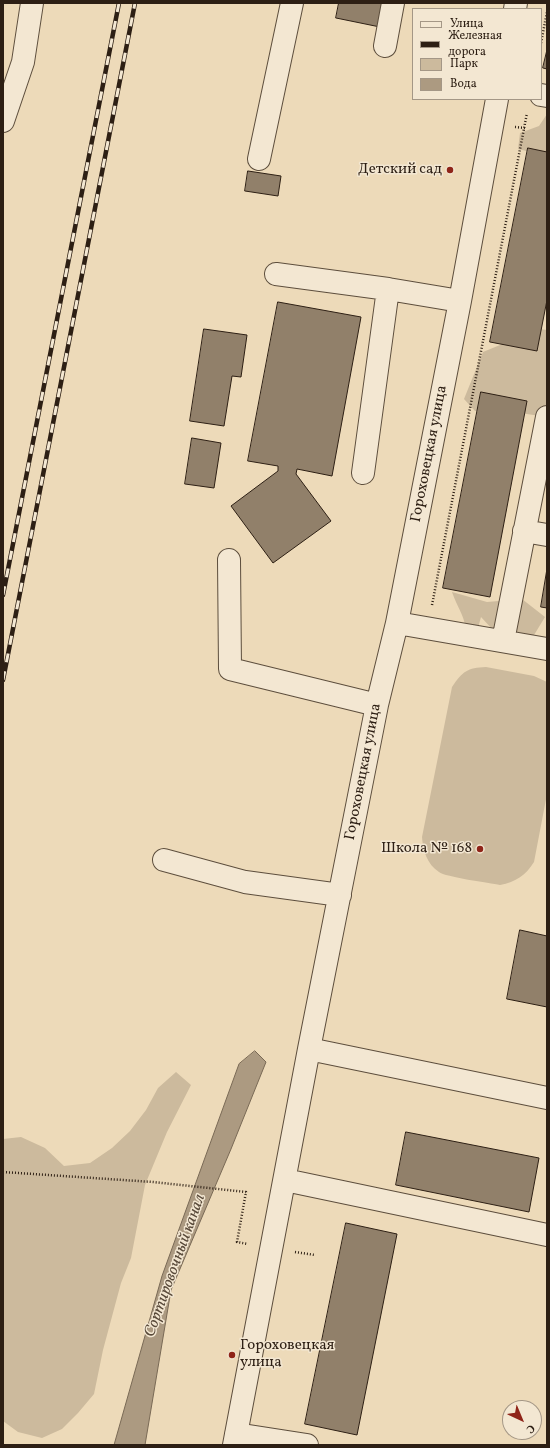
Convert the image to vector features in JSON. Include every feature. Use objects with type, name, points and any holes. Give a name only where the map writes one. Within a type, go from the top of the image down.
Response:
[{"type":"street","points":[[3,121],[23,62],[32,3]]},
{"type":"street","points":[[259,159],[292,3]]},
{"type":"street","points":[[385,46],[393,3]]},
{"type":"street","name":"Гороховецкая улица","points":[[235,1440],[309,1049],[378,705],[397,623],[498,100]]},
{"type":"street","points":[[276,274],[388,289],[460,302]]},
{"type":"street","points":[[363,473],[388,289]]},
{"type":"street","points":[[503,641],[547,417]]},
{"type":"street","points":[[524,531],[547,535]]},
{"type":"street","points":[[229,560],[230,669],[378,705]]},
{"type":"street","points":[[397,623],[547,649]]},
{"type":"street","points":[[164,860],[245,882],[340,895]]},
{"type":"street","points":[[309,1049],[547,1098]]},
{"type":"street","points":[[285,1180],[547,1235]]},
{"type":"street","points":[[235,1440],[307,1445]]},
{"type":"path","points":[[542,38],[547,12]]},
{"type":"path","points":[[427,628],[535,102]]},
{"type":"path","points":[[3,1172],[153,1182],[246,1192]]},
{"type":"green space","points":[[547,114],[547,156],[518,149],[520,133],[539,126]]},
{"type":"green space","points":[[539,329],[547,330],[547,417],[493,409],[475,411],[464,399],[483,352]]},
{"type":"green space","points":[[452,592],[487,602],[522,599],[545,617],[531,640],[494,631],[481,617],[478,628],[466,630],[462,615]]},
{"type":"green space","points":[[486,667],[534,676],[547,682],[547,794],[534,862],[528,871],[520,877],[511,882],[500,885],[458,878],[439,872],[431,865],[426,857],[422,837],[452,687],[459,677],[466,671],[474,668]]},
{"type":"green space","points":[[176,1072],[191,1085],[167,1132],[145,1185],[131,1258],[121,1283],[103,1350],[94,1394],[62,1429],[42,1438],[18,1432],[3,1421],[3,1139],[21,1137],[45,1148],[64,1166],[90,1163],[112,1148],[130,1131],[146,1110],[158,1088]]},
{"type":"water","name":"Сортировочный канал","points":[[255,1051],[266,1062],[171,1290],[145,1445],[114,1445],[162,1276],[239,1064]]},
{"type":"building","points":[[339,3],[385,3],[380,27],[336,18]]},
{"type":"building","points":[[547,50],[547,69],[543,68]]},
{"type":"building","points":[[528,148],[547,152],[547,300],[537,351],[490,342]]},
{"type":"building","points":[[248,171],[281,176],[278,196],[245,191]]},
{"type":"building","points":[[278,302],[361,317],[332,476],[297,469],[296,474],[331,521],[273,563],[231,506],[278,471],[278,466],[248,461]]},
{"type":"building","points":[[204,329],[247,335],[241,377],[232,376],[224,426],[190,421]]},
{"type":"building","points":[[481,392],[527,401],[490,597],[443,588]]},
{"type":"building","points":[[192,438],[221,443],[214,488],[185,484]]},
{"type":"building","points":[[547,569],[547,608],[541,607]]},
{"type":"building","points":[[520,930],[547,936],[547,1007],[507,999]]},
{"type":"building","points":[[406,1132],[539,1158],[529,1212],[396,1185]]},
{"type":"building","points":[[346,1223],[397,1234],[357,1435],[305,1424]]},
{"type":"railway","points":[[3,595],[119,3]]},
{"type":"railway","points":[[3,680],[135,3]]},
{"type":"place","name":"Детский сад","points":[[450,170]]},
{"type":"place","name":"Школа № 168","points":[[480,849]]},
{"type":"place","name":"Гороховецкая улица","points":[[232,1355]]}]
